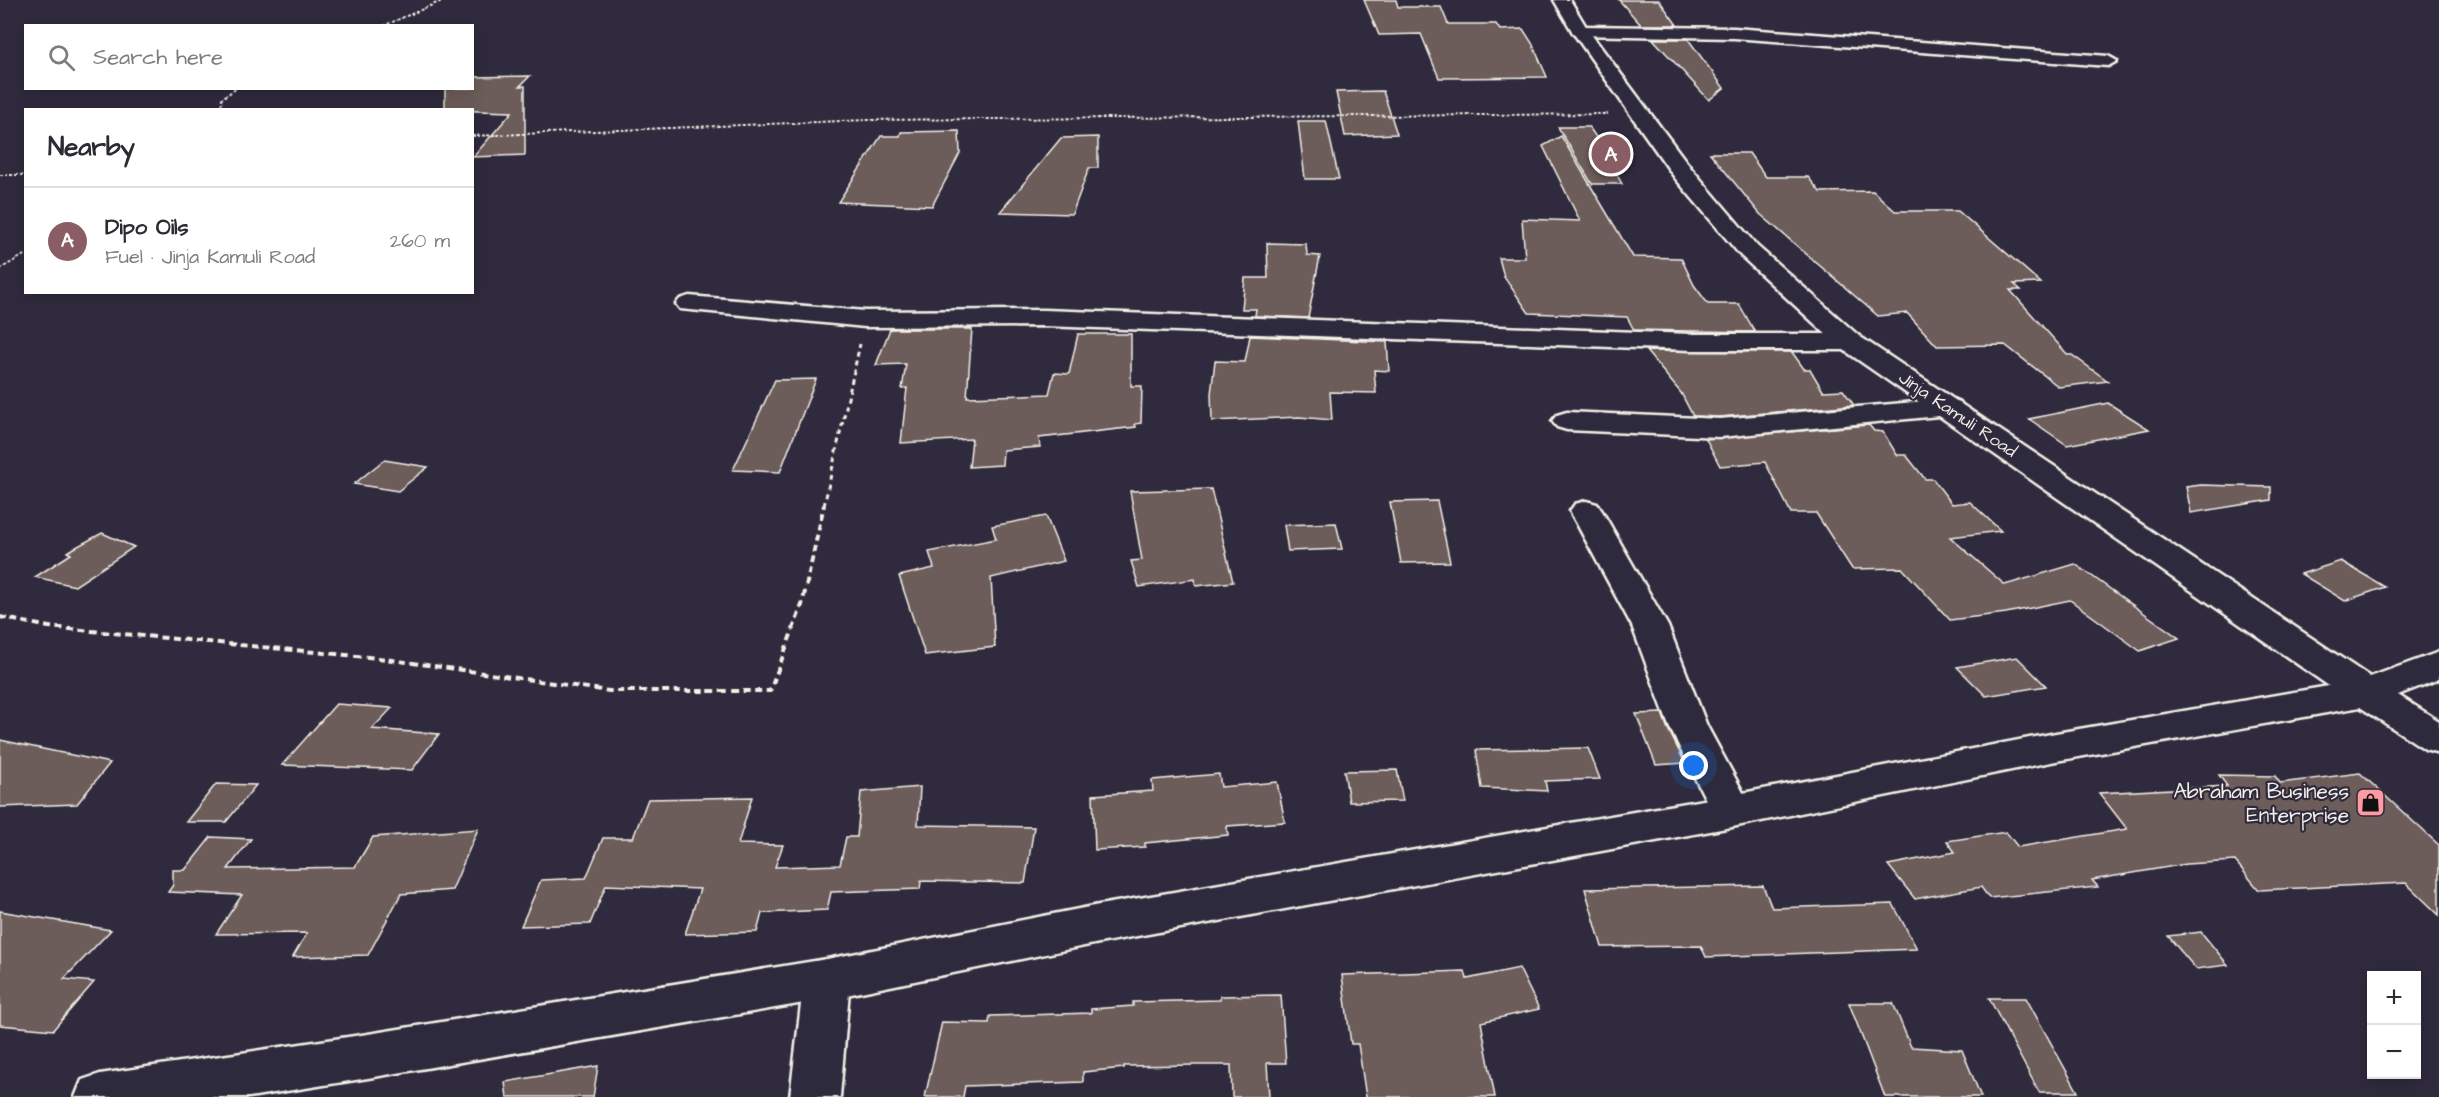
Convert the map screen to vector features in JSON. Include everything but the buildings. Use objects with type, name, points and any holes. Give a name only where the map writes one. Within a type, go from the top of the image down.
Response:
[{"type":"street","name":"Jinja Kamuli Road","points":[[1562,0],[1580,31],[1683,173],[1749,251],[1850,342],[2366,693],[2439,739]]},
{"type":"street","points":[[1580,31],[1734,33],[2002,55],[2108,61]]},
{"type":"street","points":[[690,304],[865,320],[1044,318],[1515,336],[1850,342]]},
{"type":"street","points":[[1567,421],[1720,428],[1950,408]]},
{"type":"street","points":[[1586,511],[1650,626],[1688,726],[1732,810]]},
{"type":"street","points":[[100,1097],[368,1056],[827,979],[1100,924],[1732,810],[2056,747],[2366,693],[2439,665]]},
{"type":"street","points":[[815,1097],[827,979]]},
{"type":"path","points":[[388,24],[444,0]]},
{"type":"path","points":[[221,108],[222,98],[234,90]]},
{"type":"path","points":[[474,136],[753,123],[944,118],[1638,113]]},
{"type":"path","points":[[0,175],[24,175]]},
{"type":"path","points":[[0,269],[24,255]]},
{"type":"path","points":[[0,617],[49,627],[378,658],[609,691],[770,691],[802,605],[865,320]]},
{"type":"place","name":"Dipo Oils","points":[[1611,154]]},
{"type":"place","name":"Abraham Business Enterprise","points":[[2370,803]]}]
